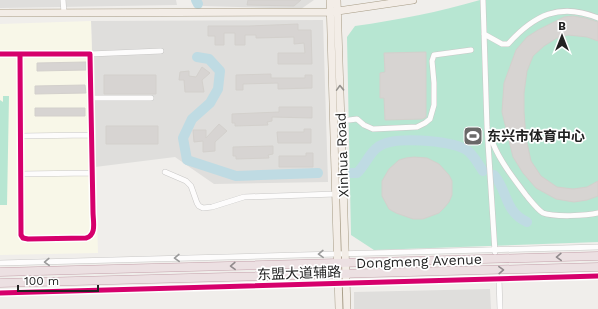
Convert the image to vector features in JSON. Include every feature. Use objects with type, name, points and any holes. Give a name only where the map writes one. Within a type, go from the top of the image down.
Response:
[{"type":"highway","name":"Dongmeng Avenue","points":[[0,272],[598,256]]},
{"type":"highway","name":"Dongmeng Avenue","points":[[0,284],[598,267]]},
{"type":"main road","name":"Xinhua Road","points":[[330,0],[334,12],[341,121],[341,254]]},
{"type":"main road","name":"Xinhua Road","points":[[336,0],[334,12],[336,194],[342,263],[342,283],[339,309]]},
{"type":"main road","points":[[0,13],[334,12],[381,2],[413,0]]},
{"type":"main road","name":"Xinhua Road","points":[[342,283],[347,309]]},
{"type":"street","points":[[63,0],[64,13]]},
{"type":"street","points":[[483,0],[487,126],[496,259]]},
{"type":"street","points":[[484,34],[502,44],[508,44],[533,21],[545,14],[566,11],[577,12],[598,18]]},
{"type":"street","points":[[341,121],[357,119],[368,128],[373,129],[417,127],[425,123],[430,119],[434,104],[432,61],[434,55],[471,50]]},
{"type":"street","points":[[0,54],[90,54],[161,51]]},
{"type":"street","points":[[20,54],[20,235],[23,238],[86,238],[90,237],[93,233],[90,54]]},
{"type":"street","points":[[90,98],[151,98]]},
{"type":"street","points":[[487,126],[493,145],[501,161],[530,199],[543,212],[556,216],[598,212]]},
{"type":"street","points":[[20,136],[91,135]]},
{"type":"street","points":[[165,172],[186,181],[191,186],[197,204],[203,208],[212,207],[244,197],[336,194]]},
{"type":"street","points":[[20,174],[92,173]]},
{"type":"street","name":"东盟大道辅路","points":[[0,263],[598,247]]},
{"type":"street","name":"东盟大道辅路","points":[[0,293],[598,276]]},
{"type":"street","points":[[498,279],[500,309]]},
{"type":"shaded area","points":[[0,0],[176,0],[177,5],[0,8]]},
{"type":"shaded area","points":[[201,0],[314,0],[301,9],[203,6]]},
{"type":"shaded area","points":[[323,20],[328,182],[214,184],[175,157],[95,167],[91,21]]},
{"type":"shaded area","points":[[91,21],[98,253],[0,255],[0,24]]},
{"type":"shaded area","points":[[490,289],[491,309],[354,309],[354,292]]},
{"type":"green space","name":"东兴市体育中心","points":[[480,0],[598,0],[598,242],[374,250],[351,235],[347,37],[355,26],[418,15]]},
{"type":"green space","points":[[3,96],[9,96],[7,205],[0,205],[0,100],[3,102]]},
{"type":"building","points":[[248,0],[301,0],[294,6],[247,5]]},
{"type":"building","points":[[573,16],[598,22],[598,41],[587,37],[568,35],[557,38],[544,46],[533,56],[527,71],[524,93],[524,112],[526,138],[531,161],[541,176],[557,187],[573,189],[587,187],[598,181],[598,196],[587,200],[574,202],[556,199],[536,188],[523,173],[513,157],[502,112],[504,83],[516,50],[527,37],[538,30],[564,17]]},
{"type":"building","points":[[298,24],[298,30],[311,30],[312,64],[278,64],[278,53],[305,53],[304,43],[294,44],[294,37],[256,38],[256,35],[245,35],[245,45],[235,45],[235,33],[224,33],[224,45],[215,45],[215,36],[208,36],[208,26]]},
{"type":"building","points":[[426,52],[426,117],[423,119],[385,120],[384,98],[380,98],[380,73],[385,72],[384,53]]},
{"type":"building","points":[[86,62],[86,70],[37,71],[37,63]]},
{"type":"building","points":[[202,67],[210,73],[202,80],[204,92],[185,92],[184,80],[179,80],[180,72],[189,71],[189,76],[196,77]]},
{"type":"building","points":[[271,74],[271,78],[305,78],[305,75],[312,75],[312,88],[278,89],[278,83],[243,84],[243,90],[236,90],[236,75]]},
{"type":"building","points":[[104,75],[156,75],[156,94],[104,94]]},
{"type":"building","points":[[85,85],[86,93],[35,94],[35,86]]},
{"type":"building","points":[[279,107],[312,107],[312,118],[272,117],[272,121],[267,122],[268,125],[235,126],[235,123],[232,123],[232,114],[279,112]]},
{"type":"building","points":[[35,108],[85,108],[85,116],[35,116]]},
{"type":"building","points":[[219,124],[227,131],[215,142],[215,151],[203,152],[203,141],[194,142],[193,130],[206,130],[206,138]]},
{"type":"building","points":[[106,126],[158,126],[158,144],[106,144]]},
{"type":"building","points":[[304,129],[311,129],[311,143],[278,143],[277,132],[304,132]]},
{"type":"building","points":[[273,146],[273,154],[268,155],[269,158],[236,159],[236,156],[233,156],[233,147]]},
{"type":"building","points":[[306,153],[313,153],[313,167],[279,167],[279,156],[306,156]]},
{"type":"building","points":[[414,157],[427,158],[439,164],[449,175],[452,181],[452,195],[449,202],[439,213],[423,219],[413,219],[396,213],[389,209],[382,196],[382,181],[389,169],[399,160]]},
{"type":"waterway","points":[[196,0],[198,4]]},
{"type":"waterway","points":[[197,57],[209,59],[220,71],[218,89],[210,103],[192,119],[183,138],[187,160],[236,176],[318,173]]},
{"type":"waterway","points":[[351,173],[357,173],[378,147],[385,143],[408,140],[421,140],[447,144],[465,149],[473,156],[483,171]]},
{"type":"waterway","points":[[494,175],[502,188],[510,207],[527,222]]},
{"type":"cycle path","points":[[0,54],[90,54],[94,227],[92,234],[86,238],[28,239],[23,238],[21,235],[20,54]]},
{"type":"cycle path","points":[[0,293],[598,276]]},
{"type":"place","name":"东兴市体育中心","points":[[473,136]]}]
